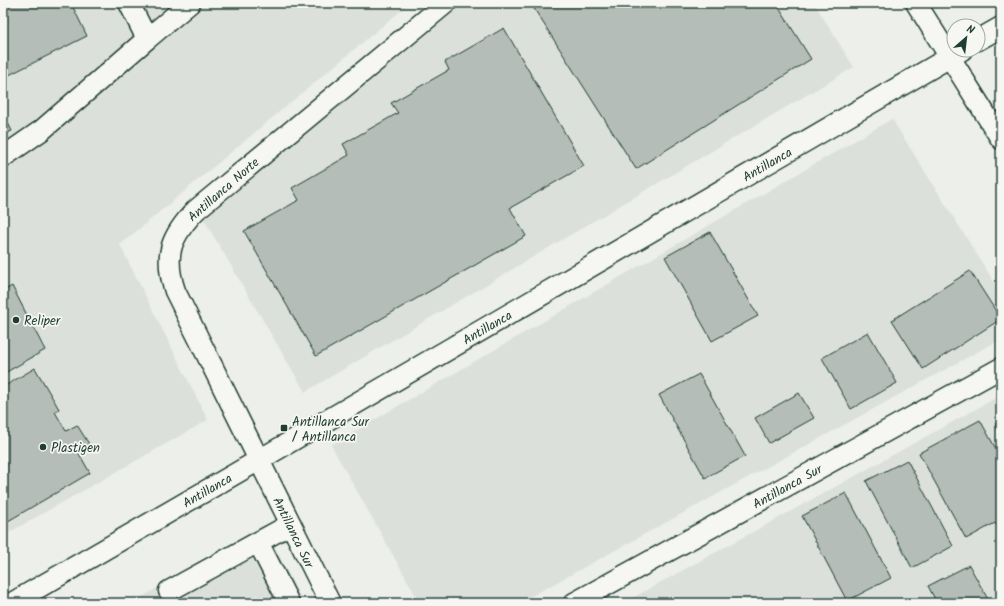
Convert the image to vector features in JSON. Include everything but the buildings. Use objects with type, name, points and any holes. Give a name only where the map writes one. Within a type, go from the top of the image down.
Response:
[{"type":"street","points":[[129,3],[147,39]]},
{"type":"street","points":[[3,157],[42,130],[190,3]]},
{"type":"street","name":"Antillanca Norte","points":[[259,460],[175,290],[170,272],[172,244],[180,228],[196,210],[446,3]]},
{"type":"street","points":[[916,3],[946,41]]},
{"type":"street","points":[[986,35],[1001,27]]},
{"type":"street","name":"Antillanca","points":[[12,603],[949,58]]},
{"type":"street","points":[[958,58],[1001,139]]},
{"type":"street","name":"Antillanca Sur","points":[[574,603],[1001,368]]},
{"type":"street","name":"Antillanca Sur","points":[[259,460],[330,603]]},
{"type":"street","points":[[169,591],[291,524]]},
{"type":"street","points":[[258,542],[289,603]]},
{"type":"shaded area","points":[[3,3],[410,3],[120,245],[208,420],[3,536]]},
{"type":"shaded area","points":[[463,3],[814,3],[854,67],[305,392],[203,218]]},
{"type":"shaded area","points":[[892,119],[1001,293],[1001,339],[519,603],[420,603],[331,445]]},
{"type":"shaded area","points":[[1001,395],[1001,603],[623,603],[844,482]]},
{"type":"shaded area","points":[[264,525],[303,603],[132,603]]},
{"type":"place","name":"Reliper","points":[[16,320]]},
{"type":"place","name":"Antillanca Sur / Antillanca","points":[[284,428]]},
{"type":"place","name":"Plastigen","points":[[43,447]]}]
